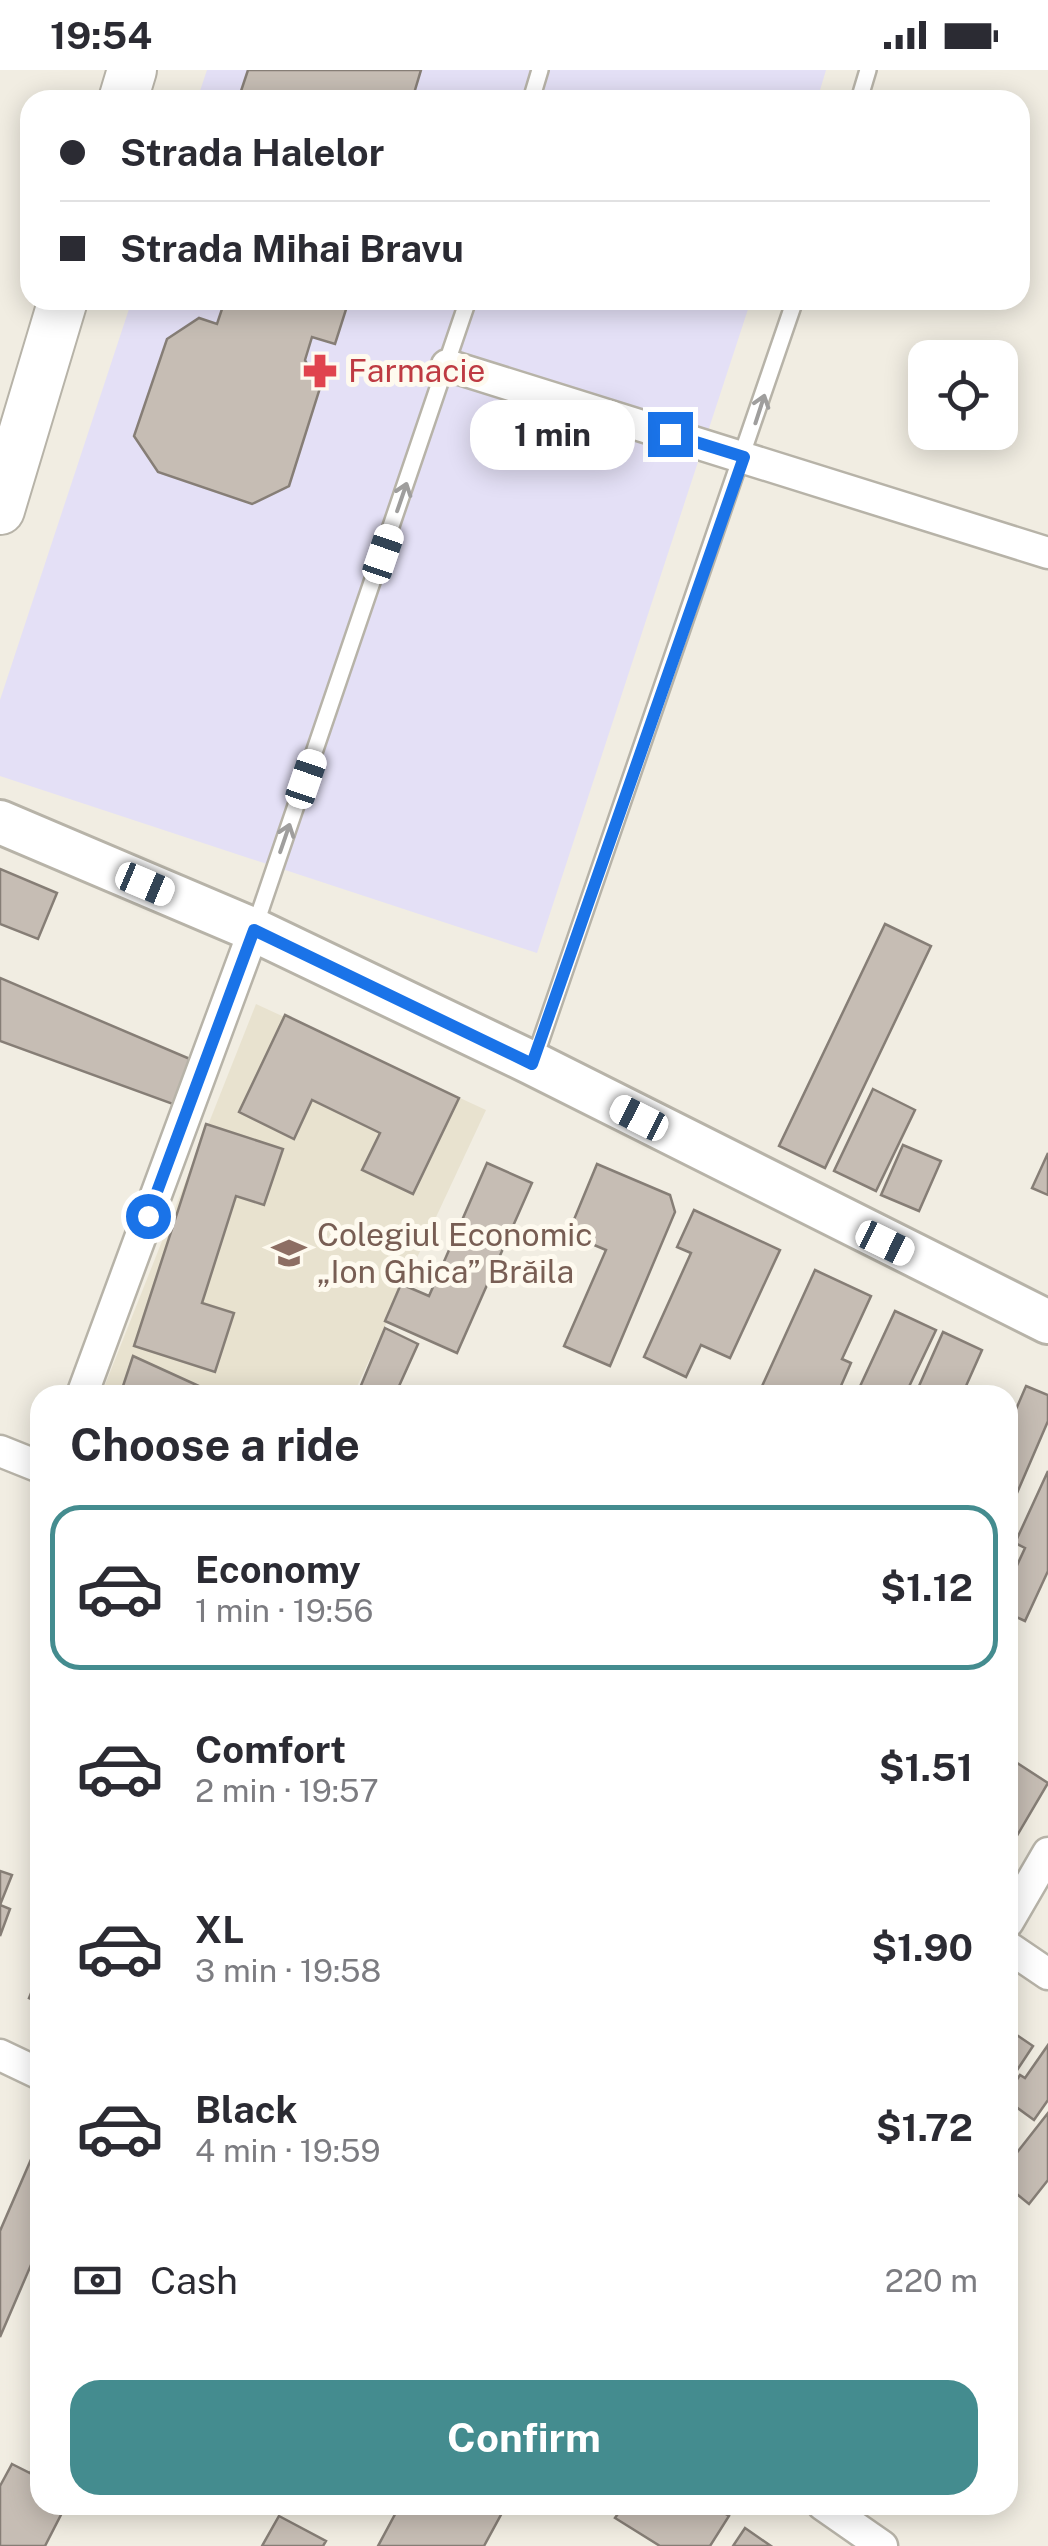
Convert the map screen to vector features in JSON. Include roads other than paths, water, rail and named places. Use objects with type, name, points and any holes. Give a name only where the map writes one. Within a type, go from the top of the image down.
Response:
[{"type":"main road","points":[[0,510],[60,310]]},
{"type":"main road","points":[[0,822],[254,930],[1048,1322]]},
{"type":"street","points":[[448,365],[1048,553]]},
{"type":"street","points":[[86,1385],[254,930]]},
{"type":"street","points":[[0,1451],[30,1463]]},
{"type":"street","points":[[1018,1905],[1048,1854]]},
{"type":"street","points":[[1018,1953],[1048,1974]]},
{"type":"street","points":[[0,2055],[30,2069]]},
{"type":"street","points":[[837,2515],[882,2546]]},
{"type":"lane","points":[[254,930],[465,310]]},
{"type":"lane","points":[[532,1064],[792,310]]},
{"type":"place","name":"Farmacie","points":[[320,371]]},
{"type":"place","name":"Colegiul Economic „Ion Ghica” Brăila","points":[[289,1253]]}]
